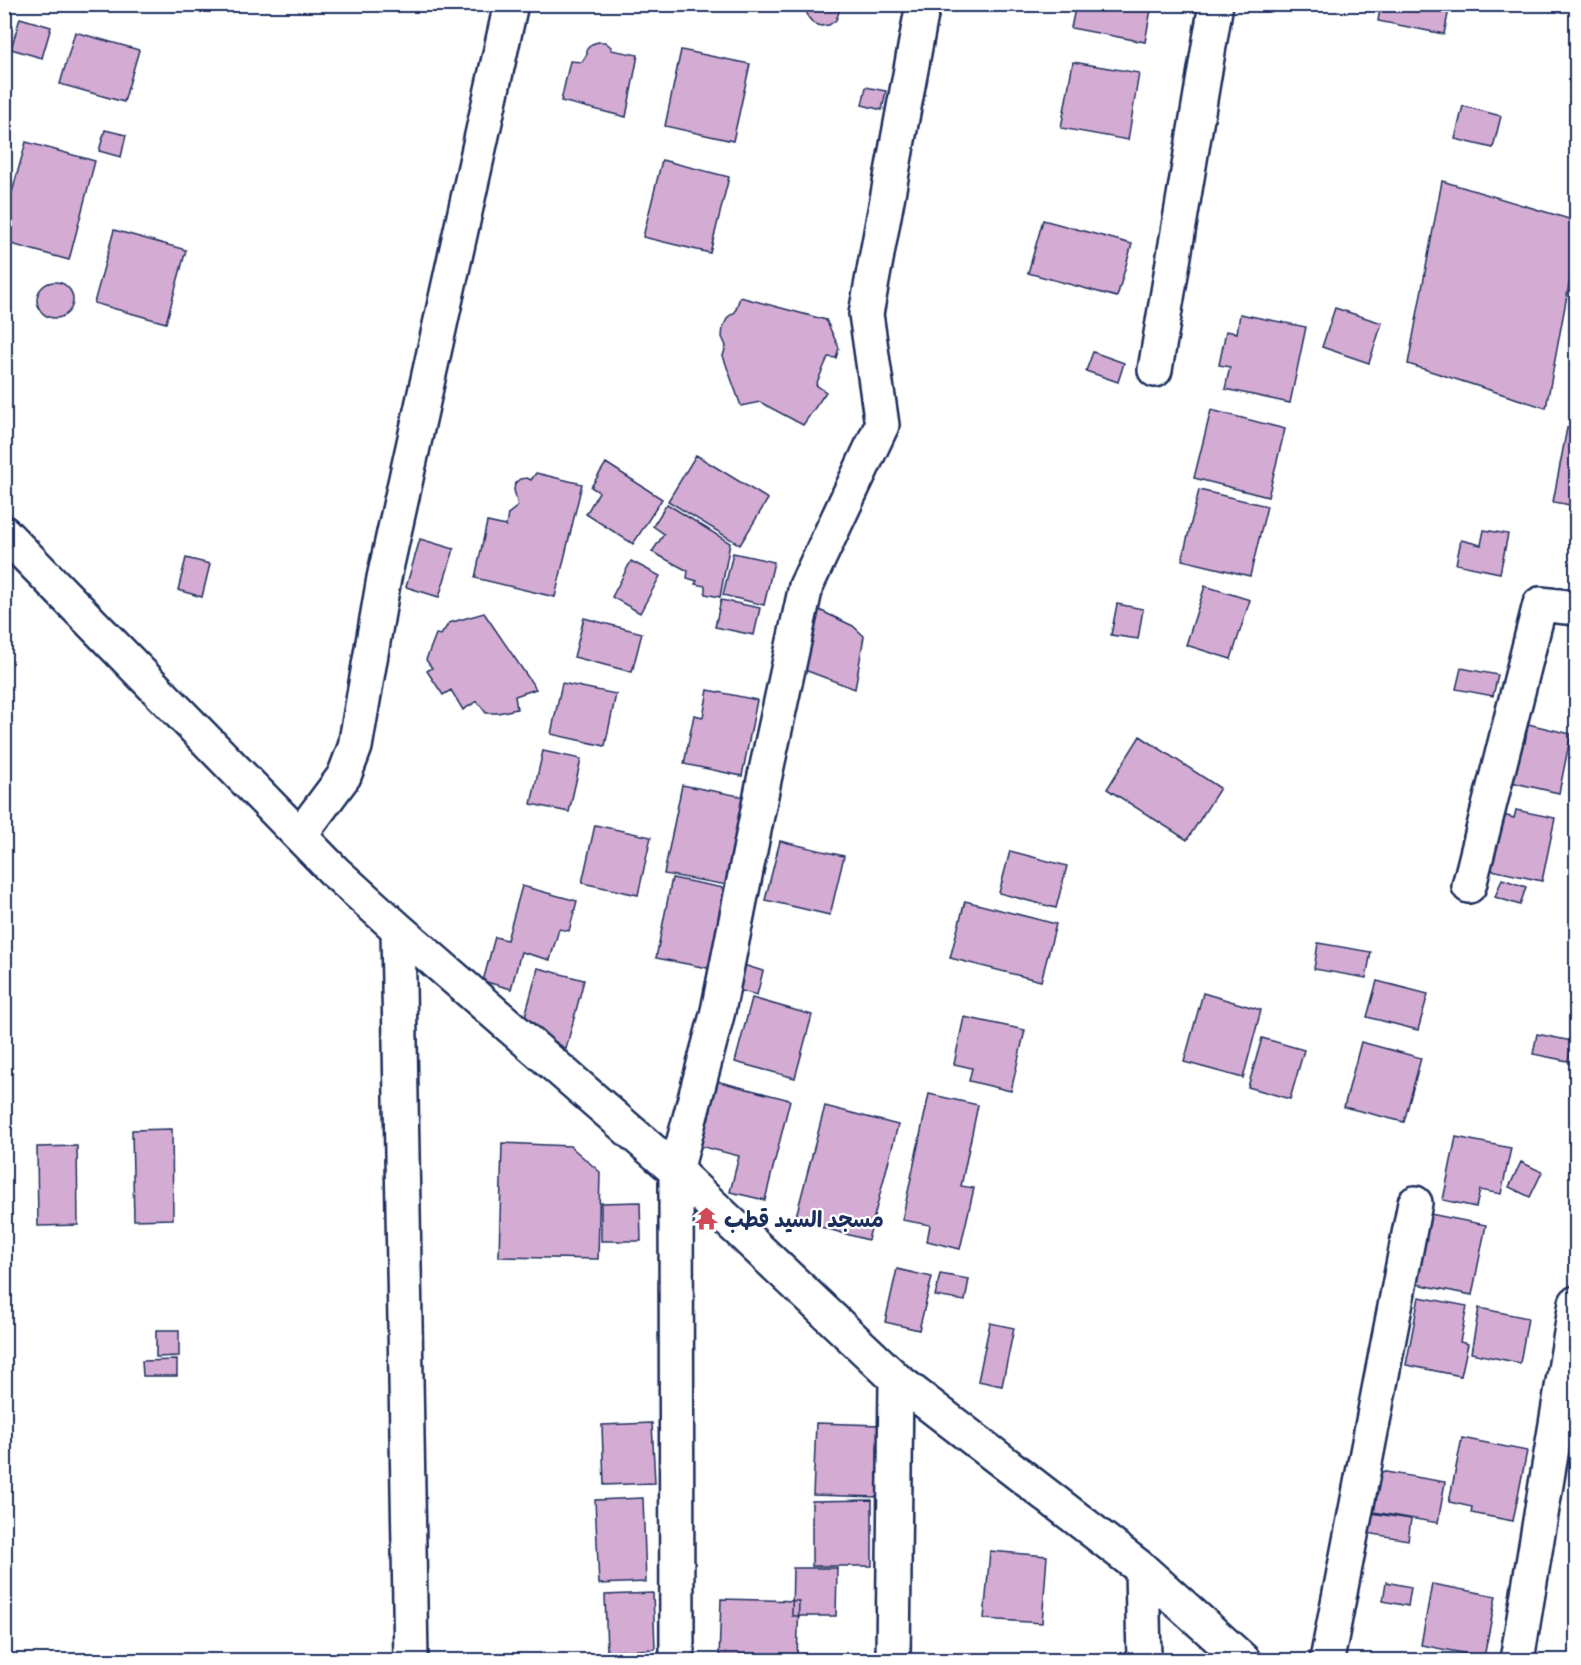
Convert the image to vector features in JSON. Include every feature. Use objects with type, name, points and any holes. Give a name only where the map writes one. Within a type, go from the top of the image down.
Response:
[{"type":"street","points":[[300,835],[344,776],[355,747],[384,578],[511,4]]},
{"type":"street","points":[[677,1660],[676,1171],[718,1011],[806,586],[882,425],[866,314],[923,4]]},
{"type":"street","points":[[1155,370],[1216,4]]},
{"type":"street","points":[[4,533],[335,872],[676,1171],[897,1379],[1142,1569],[1243,1660]]},
{"type":"street","points":[[1469,886],[1540,604],[1576,608]]},
{"type":"street","points":[[398,929],[411,1660]]},
{"type":"street","points":[[1327,1660],[1415,1203]]},
{"type":"street","points":[[1517,1660],[1576,1302]]},
{"type":"street","points":[[893,1660],[897,1379]]},
{"type":"street","points":[[1142,1569],[1144,1660]]},
{"type":"building","points":[[808,4],[838,4],[839,12],[836,20],[829,25],[821,26],[813,23],[808,17],[806,8]]},
{"type":"building","points":[[883,4],[903,4],[902,9]]},
{"type":"building","points":[[1076,4],[1152,4],[1145,42],[1071,28]]},
{"type":"building","points":[[1381,4],[1450,4],[1444,34],[1378,21]]},
{"type":"building","points":[[20,18],[51,27],[42,58],[11,49]]},
{"type":"building","points":[[75,32],[139,50],[124,102],[60,84]]},
{"type":"building","points":[[598,42],[605,42],[611,50],[638,55],[626,117],[561,101],[570,61],[582,62],[587,49]]},
{"type":"building","points":[[681,50],[750,64],[733,141],[665,126]]},
{"type":"building","points":[[1073,62],[1139,73],[1128,140],[1061,128]]},
{"type":"building","points":[[866,87],[886,91],[882,110],[862,105]]},
{"type":"building","points":[[1463,106],[1501,116],[1493,148],[1455,139]]},
{"type":"building","points":[[105,130],[126,135],[121,157],[99,151]]},
{"type":"building","points":[[26,142],[95,161],[69,260],[4,242],[4,221]]},
{"type":"building","points":[[662,160],[729,177],[710,253],[643,237]]},
{"type":"building","points":[[1442,181],[1576,221],[1576,247],[1546,408],[1408,364]]},
{"type":"building","points":[[1043,220],[1132,244],[1117,297],[1028,273]]},
{"type":"building","points":[[114,230],[186,250],[166,323],[94,303]]},
{"type":"building","points":[[55,282],[67,288],[73,300],[67,312],[55,318],[43,312],[37,300],[43,288]]},
{"type":"building","points":[[740,297],[826,320],[839,348],[836,358],[828,357],[816,385],[826,392],[803,425],[760,402],[741,406],[723,356],[726,346],[722,337],[723,327],[728,317],[735,312]]},
{"type":"building","points":[[1335,308],[1382,323],[1369,363],[1322,347]]},
{"type":"building","points":[[1240,314],[1306,327],[1290,403],[1225,389],[1230,367],[1219,365],[1226,331],[1237,333]]},
{"type":"building","points":[[1093,352],[1124,363],[1118,382],[1086,371]]},
{"type":"building","points":[[1211,410],[1285,429],[1268,497],[1194,478]]},
{"type":"building","points":[[1567,428],[1576,430],[1576,506],[1553,502]]},
{"type":"building","points":[[696,455],[768,499],[740,545],[668,501]]},
{"type":"building","points":[[606,463],[662,499],[633,544],[586,514],[599,492],[591,487]]},
{"type":"building","points":[[536,473],[582,484],[555,597],[475,578],[487,522],[506,526],[508,514],[518,506],[514,490],[515,483],[520,479],[531,480]]},
{"type":"building","points":[[1199,490],[1267,506],[1250,576],[1182,560]]},
{"type":"building","points":[[667,504],[730,543],[720,597],[705,594],[705,586],[695,584],[697,581],[687,578],[688,571],[652,552],[664,534],[653,526]]},
{"type":"building","points":[[1484,530],[1508,534],[1500,573],[1456,564],[1461,540],[1481,545]]},
{"type":"building","points":[[420,539],[454,549],[439,597],[406,587]]},
{"type":"building","points":[[733,553],[774,562],[764,605],[723,595]]},
{"type":"building","points":[[186,558],[210,564],[202,597],[178,590]]},
{"type":"building","points":[[631,561],[660,576],[640,613],[612,597]]},
{"type":"building","points":[[1205,586],[1250,600],[1231,659],[1186,645]]},
{"type":"building","points":[[721,600],[760,608],[754,635],[715,627]]},
{"type":"building","points":[[1117,604],[1143,609],[1138,639],[1111,635]]},
{"type":"building","points":[[815,608],[853,626],[864,636],[855,689],[802,669]]},
{"type":"building","points":[[484,613],[536,689],[515,696],[517,709],[486,713],[477,701],[463,710],[451,690],[443,695],[427,671],[432,668],[426,660],[436,634],[441,635],[449,623]]},
{"type":"building","points":[[584,618],[642,633],[632,672],[574,657]]},
{"type":"building","points":[[1461,668],[1498,675],[1493,696],[1456,689]]},
{"type":"building","points":[[562,683],[616,694],[605,746],[551,734]]},
{"type":"building","points":[[708,690],[757,700],[742,776],[684,764],[694,715],[703,717]]},
{"type":"building","points":[[1528,724],[1571,734],[1559,793],[1506,781],[1520,741],[1525,743]]},
{"type":"building","points":[[1140,736],[1220,788],[1187,840],[1107,789]]},
{"type":"building","points":[[543,751],[581,759],[569,812],[531,804]]},
{"type":"building","points":[[682,785],[745,797],[727,885],[664,874]]},
{"type":"building","points":[[1516,810],[1555,818],[1542,881],[1487,869],[1499,814],[1514,818]]},
{"type":"building","points":[[595,825],[651,837],[638,895],[582,883]]},
{"type":"building","points":[[780,841],[844,856],[830,915],[765,900]]},
{"type":"building","points":[[1010,851],[1067,866],[1056,908],[999,893]]},
{"type":"building","points":[[672,878],[734,890],[718,970],[656,958]]},
{"type":"building","points":[[1502,879],[1526,887],[1520,905],[1495,897]]},
{"type":"building","points":[[522,886],[577,901],[569,931],[559,929],[550,960],[521,952],[511,989],[483,981],[495,937],[507,940]]},
{"type":"building","points":[[965,901],[1056,924],[1041,981],[950,958]]},
{"type":"building","points":[[1318,943],[1371,952],[1366,978],[1314,969]]},
{"type":"building","points":[[737,963],[763,971],[757,995],[730,988]]},
{"type":"building","points":[[538,968],[584,980],[566,1049],[524,1020]]},
{"type":"building","points":[[1377,981],[1428,994],[1418,1030],[1367,1017]]},
{"type":"building","points":[[1203,993],[1261,1010],[1243,1078],[1184,1062]]},
{"type":"building","points":[[752,998],[812,1015],[795,1078],[735,1062]]},
{"type":"building","points":[[964,1017],[1025,1030],[1011,1091],[969,1081],[972,1068],[954,1064]]},
{"type":"building","points":[[1537,1034],[1572,1041],[1568,1061],[1533,1054]]},
{"type":"building","points":[[1262,1038],[1304,1050],[1290,1099],[1248,1087]]},
{"type":"building","points":[[1361,1042],[1421,1058],[1404,1122],[1344,1107]]},
{"type":"building","points":[[716,1081],[790,1100],[765,1200],[730,1192],[739,1156],[700,1146]]},
{"type":"building","points":[[929,1094],[978,1105],[961,1186],[974,1188],[960,1249],[927,1241],[930,1225],[902,1220]]},
{"type":"building","points":[[825,1106],[898,1125],[868,1240],[795,1220]]},
{"type":"building","points":[[172,1129],[173,1219],[134,1220],[132,1130]]},
{"type":"building","points":[[1456,1137],[1511,1148],[1501,1194],[1480,1190],[1476,1207],[1443,1200]]},
{"type":"building","points":[[502,1143],[570,1146],[600,1172],[598,1259],[499,1257]]},
{"type":"building","points":[[77,1146],[78,1225],[38,1226],[37,1147]]},
{"type":"building","points":[[1521,1162],[1542,1172],[1530,1197],[1509,1187]]},
{"type":"building","points":[[640,1202],[641,1241],[601,1241],[601,1203]]},
{"type":"building","points":[[1430,1214],[1486,1225],[1472,1295],[1416,1284]]},
{"type":"building","points":[[897,1269],[932,1277],[919,1330],[885,1322]]},
{"type":"building","points":[[940,1274],[969,1279],[965,1301],[935,1296]]},
{"type":"building","points":[[1419,1297],[1467,1306],[1460,1342],[1468,1344],[1461,1376],[1406,1365]]},
{"type":"building","points":[[1479,1308],[1528,1318],[1520,1363],[1471,1353]]},
{"type":"building","points":[[990,1323],[1014,1328],[1002,1386],[978,1381]]},
{"type":"building","points":[[156,1330],[179,1330],[179,1356],[156,1357]]},
{"type":"building","points":[[177,1360],[177,1376],[143,1376],[142,1361]]},
{"type":"building","points":[[1567,1401],[1576,1403],[1576,1456],[1558,1453]]},
{"type":"building","points":[[652,1423],[655,1483],[604,1485],[602,1425]]},
{"type":"building","points":[[816,1423],[880,1425],[878,1497],[813,1495]]},
{"type":"building","points":[[1462,1438],[1527,1451],[1513,1521],[1471,1513],[1472,1507],[1449,1502]]},
{"type":"building","points":[[1380,1471],[1445,1482],[1438,1523],[1374,1512]]},
{"type":"building","points":[[643,1498],[646,1582],[599,1584],[595,1500]]},
{"type":"building","points":[[872,1500],[872,1566],[812,1566],[812,1501]]},
{"type":"building","points":[[1371,1513],[1411,1519],[1408,1540],[1367,1533]]},
{"type":"building","points":[[990,1551],[1047,1556],[1042,1623],[984,1619]]},
{"type":"building","points":[[793,1568],[837,1568],[836,1616],[792,1616]]},
{"type":"building","points":[[1386,1582],[1411,1587],[1408,1606],[1383,1601]]},
{"type":"building","points":[[1432,1584],[1496,1596],[1484,1657],[1421,1645]]},
{"type":"building","points":[[653,1593],[655,1649],[607,1652],[605,1595]]},
{"type":"building","points":[[721,1599],[799,1601],[797,1660],[719,1660]]},
{"type":"place","name":"مسجد السيد قطب","points":[[706,1219]]}]
